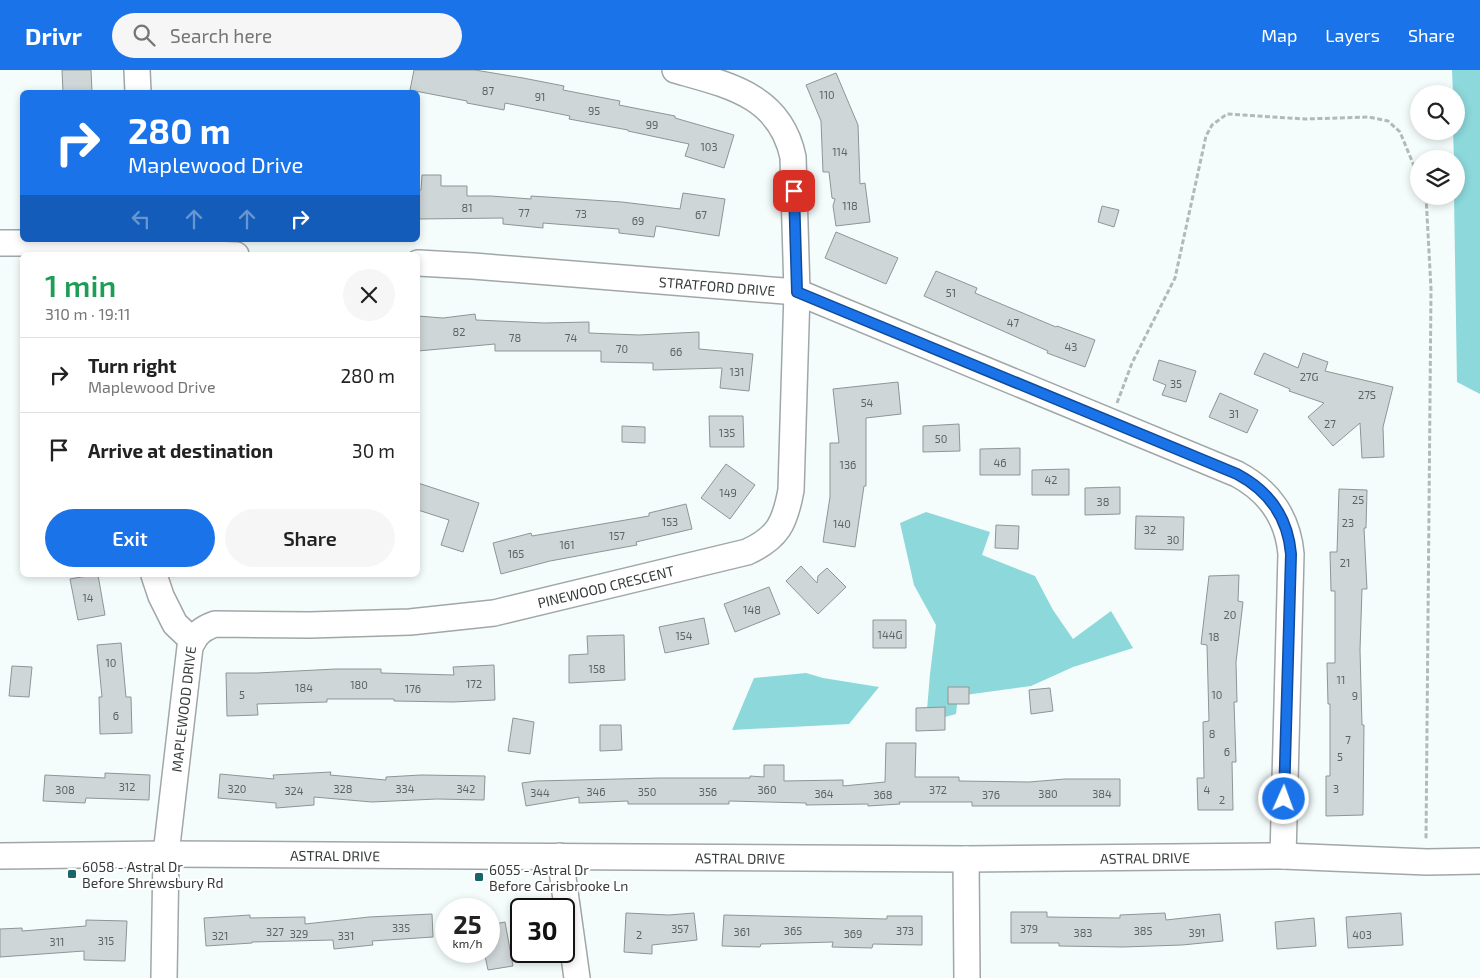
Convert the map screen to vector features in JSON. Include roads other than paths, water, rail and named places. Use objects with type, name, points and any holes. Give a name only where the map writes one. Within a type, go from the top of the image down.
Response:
[{"type":"street","points":[[137,70],[138,90]]},
{"type":"street","points":[[675,70],[725,84],[754,98],[764,105],[784,131],[793,157],[797,292]]},
{"type":"street","points":[[0,243],[65,243],[188,252]]},
{"type":"street","name":"STRATFORD DRIVE","points":[[420,263],[797,292],[1243,477],[1255,484],[1272,501],[1286,526],[1291,554],[1283,856]]},
{"type":"street","name":"PINEWOOD CRESCENT","points":[[193,641],[202,629],[215,624],[310,625],[410,622],[494,613],[758,548],[767,542],[779,529],[787,510],[791,490],[797,292]]},
{"type":"street","name":"MAPLEWOOD DRIVE","points":[[155,577],[161,596],[175,624],[193,641],[189,657],[166,854],[164,978]]},
{"type":"street","name":"ASTRAL DRIVE","points":[[0,856],[166,854],[966,859],[1283,856],[1426,862],[1480,861]]},
{"type":"street","points":[[560,856],[578,978]]},
{"type":"street","points":[[966,859],[967,978]]},
{"type":"place","name":"6058 - Astral Dr Before Shrewsbury Rd","points":[[72,874]]},
{"type":"place","name":"6055 - Astral Dr Before Carisbrooke Ln","points":[[479,877]]}]
